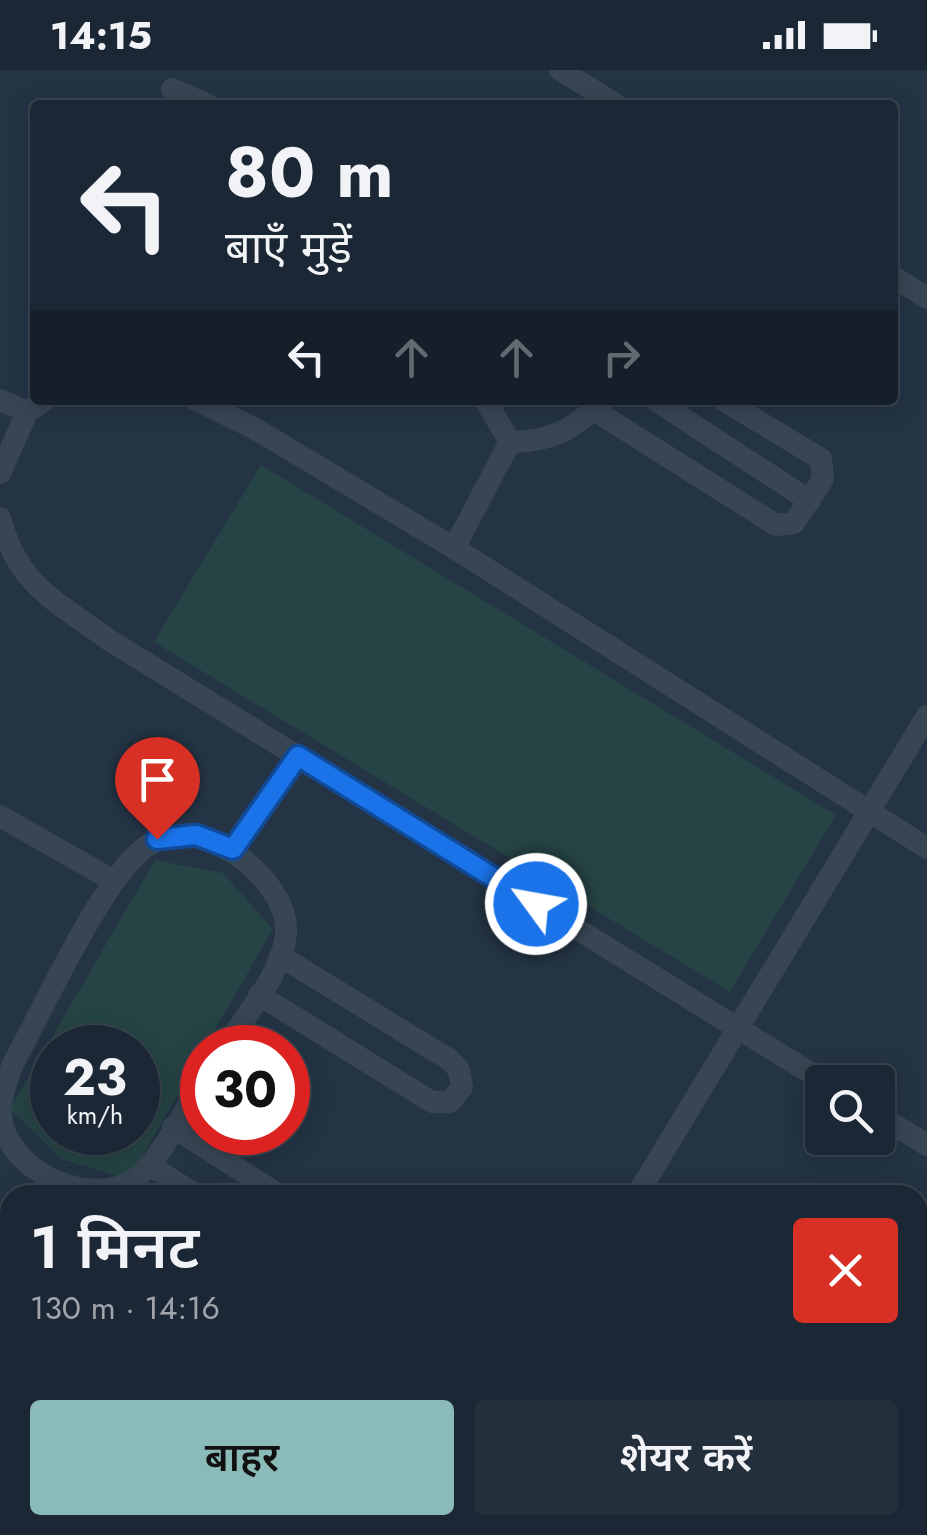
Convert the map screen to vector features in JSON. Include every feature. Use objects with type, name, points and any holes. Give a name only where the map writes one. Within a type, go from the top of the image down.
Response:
[{"type":"street","points":[[560,70],[609,100]]},
{"type":"street","points":[[172,89],[197,100]]},
{"type":"street","points":[[898,280],[927,298]]},
{"type":"street","points":[[0,400],[36,406],[0,474]]},
{"type":"street","points":[[206,405],[252,428],[454,548],[927,848]]},
{"type":"street","points":[[487,405],[510,442]]},
{"type":"street","points":[[510,442],[557,436],[582,423],[599,405],[776,525],[794,524],[823,478],[820,459],[731,405]]},
{"type":"street","points":[[664,405],[810,501]]},
{"type":"street","points":[[454,548],[510,442]]},
{"type":"street","points":[[0,518],[8,550],[27,579],[109,640],[805,1070]]},
{"type":"street","points":[[648,1185],[927,716]]},
{"type":"street","points":[[233,849],[298,756]]},
{"type":"street","points":[[0,816],[114,881]]},
{"type":"street","points":[[48,1185],[4,1128],[2,1091],[6,1060],[114,881],[157,839],[196,835],[233,849],[273,895],[282,912],[287,928],[280,956],[240,1025]]},
{"type":"street","points":[[259,995],[432,1102],[450,1102],[462,1087],[459,1070],[450,1060],[280,956]]},
{"type":"street","points":[[124,1185],[137,1179],[149,1165],[180,1116]]},
{"type":"street","points":[[895,1125],[927,1145]]},
{"type":"street","points":[[173,1127],[263,1185]]},
{"type":"street","points":[[149,1165],[180,1185]]},
{"type":"green space","points":[[261,465],[836,815],[730,992],[154,642]]},
{"type":"green space","points":[[155,860],[223,873],[273,929],[218,1025],[180,1025],[180,1090],[160,1125],[160,1025],[59,1025]]},
{"type":"green space","points":[[30,1075],[30,1129],[10,1109]]},
{"type":"green space","points":[[57,1155],[143,1155],[129,1179]]},
{"type":"route","points":[[157,839],[196,835],[233,849],[298,756],[536,904]]}]
